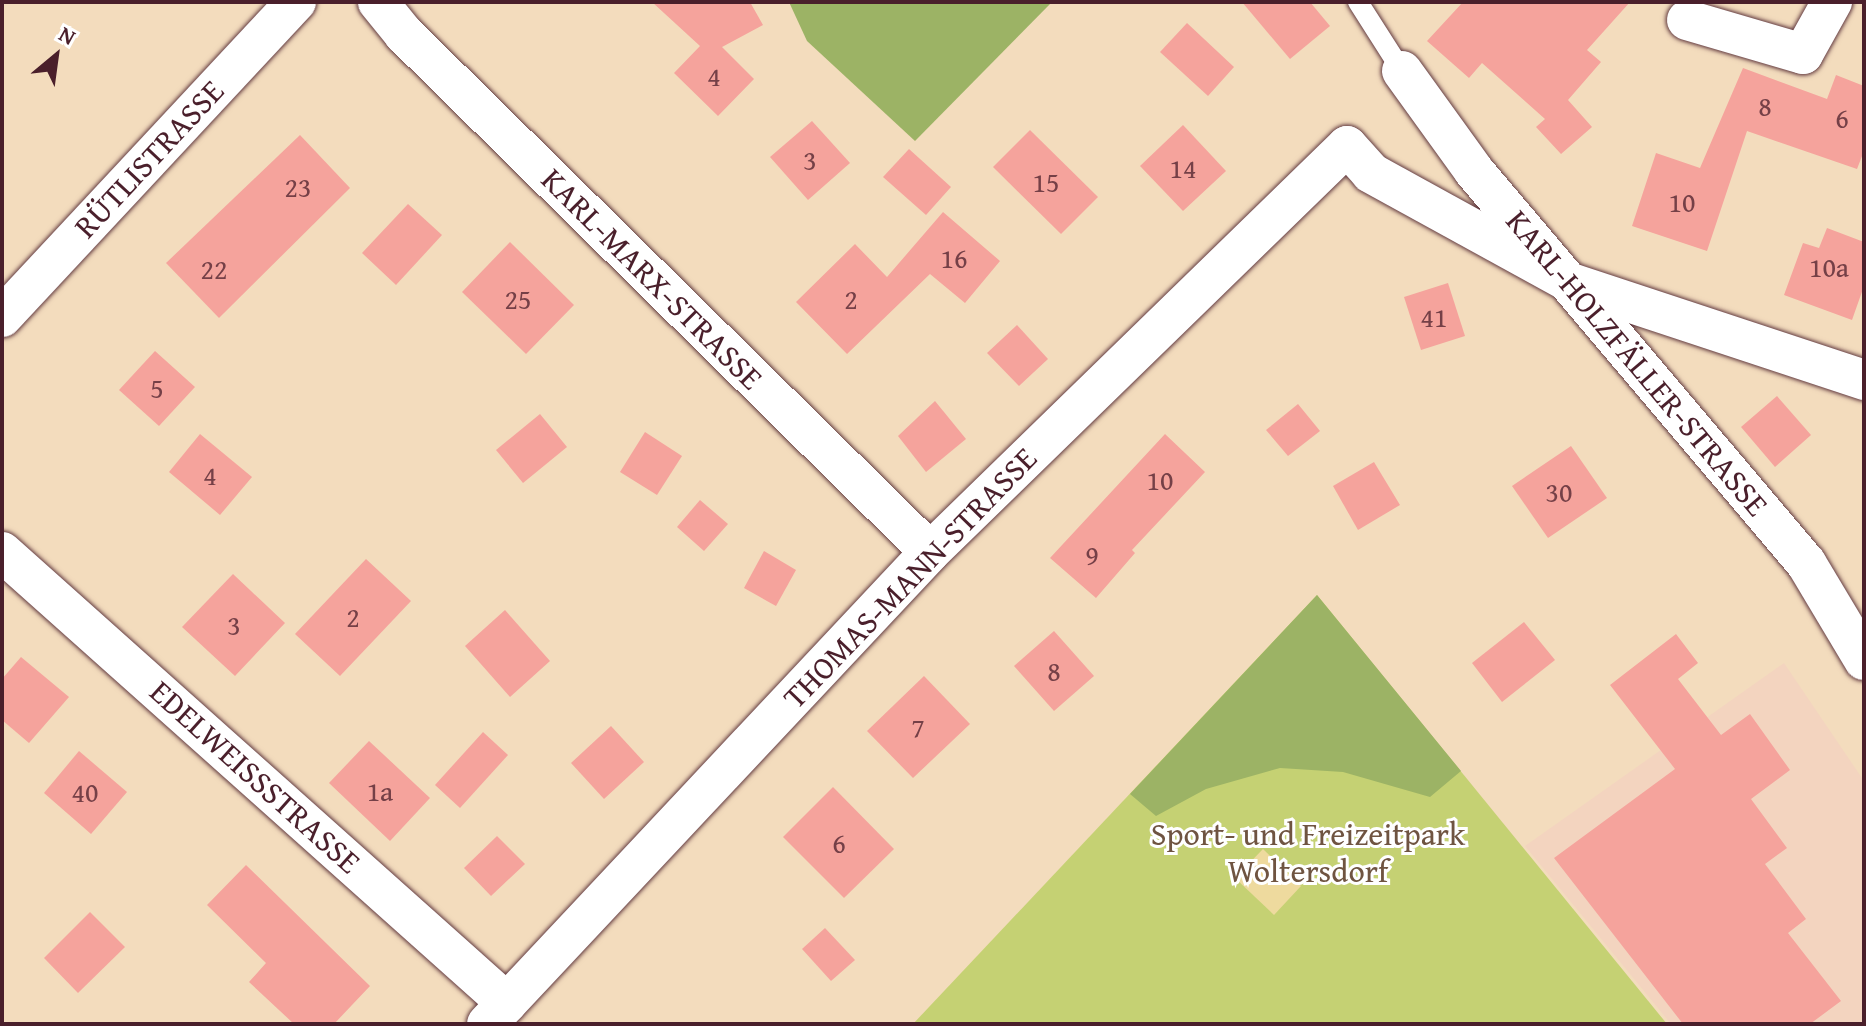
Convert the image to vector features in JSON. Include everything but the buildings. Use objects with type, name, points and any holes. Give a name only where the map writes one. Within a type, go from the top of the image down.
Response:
[{"type":"street","name":"RÜTLISTRASSE","points":[[2,317],[296,2]]},
{"type":"street","name":"KARL-MARX-STRASSE","points":[[378,2],[404,34],[930,552]]},
{"type":"street","points":[[1687,20],[1803,54],[1832,2]]},
{"type":"street","name":"KARL-HOLZFÄLLER-STRASSE","points":[[1402,71],[1474,171],[1806,563],[1864,660]]},
{"type":"street","name":"THOMAS-MANN-STRASSE","points":[[497,1013],[930,552],[1347,146],[1371,173],[1571,283]]},
{"type":"street","points":[[1571,283],[1864,380]]},
{"type":"street","name":"EDELWEISSSTRASSE","points":[[2,552],[497,1013]]},
{"type":"lane","points":[[1358,2],[1402,71]]},
{"type":"shaded area","points":[[1784,663],[1864,781],[1864,1024],[1671,1024],[1525,846]]},
{"type":"green space","points":[[789,2],[1052,2],[915,141],[807,41]]},
{"type":"green space","name":"Sport- und Freizeitpark Woltersdorf","points":[[1317,595],[1667,1024],[913,1024]]},
{"type":"green space","points":[[1317,595],[1461,771],[1430,797],[1343,772],[1280,768],[1206,789],[1156,816],[1130,794]]},
{"type":"sand","points":[[1263,849],[1301,886],[1274,915],[1235,878]]}]
